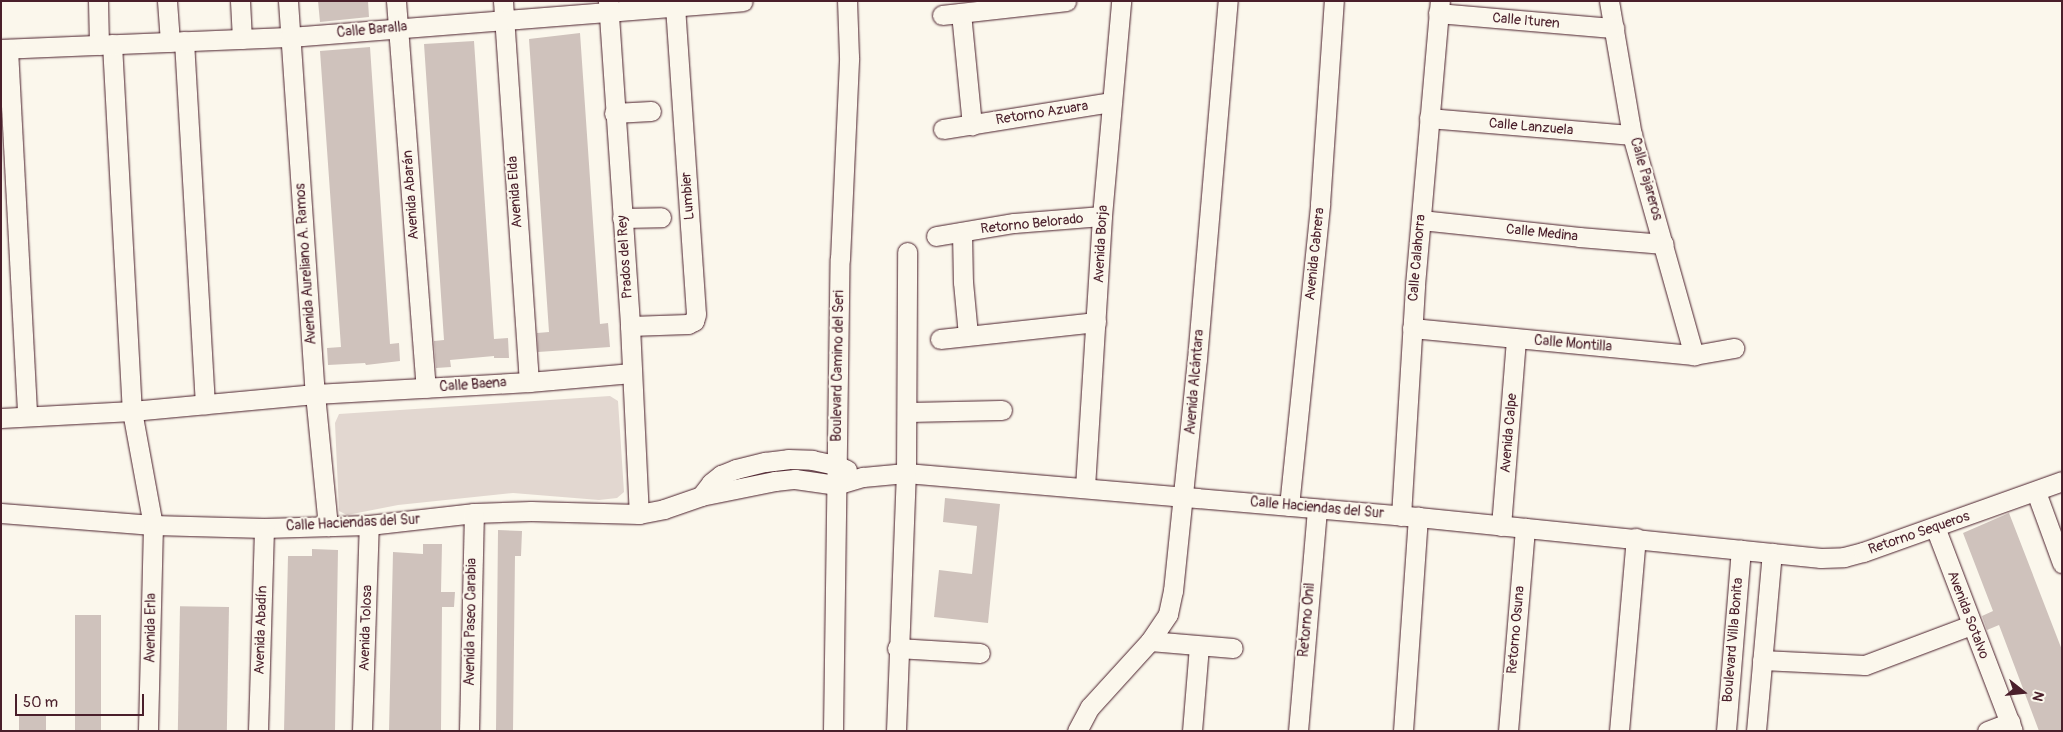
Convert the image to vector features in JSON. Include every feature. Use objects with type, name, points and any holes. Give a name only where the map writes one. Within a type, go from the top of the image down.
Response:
[{"type":"street","name":"Avenida Erla","points":[[98,1],[105,45],[132,411],[154,524],[148,731]]},
{"type":"street","points":[[167,1],[177,42],[205,404]]},
{"type":"street","points":[[240,1],[242,39]]},
{"type":"street","name":"Avenida Aureliano A. Ramos","points":[[288,1],[315,394],[328,526]]},
{"type":"street","name":"Avenida Abarán","points":[[396,1],[426,388]]},
{"type":"street","name":"Avenida Elda","points":[[503,1],[528,382]]},
{"type":"street","name":"Calle Baralla","points":[[5,49],[290,37],[504,20],[608,6],[675,7],[743,1]]},
{"type":"street","name":"Boulevard Camino del Seri","points":[[833,731],[840,259],[849,57],[847,1]]},
{"type":"street","points":[[942,15],[1066,1]]},
{"type":"street","name":"Avenida Borja","points":[[1085,487],[1102,216],[1121,1]]},
{"type":"street","name":"Avenida Alcántara","points":[[1077,731],[1090,707],[1150,641],[1168,614],[1173,591],[1184,496],[1228,1]]},
{"type":"street","name":"Avenida Cabrera","points":[[1289,506],[1320,204],[1334,1]]},
{"type":"street","name":"Calle Pajareros","points":[[1609,1],[1632,135],[1694,355]]},
{"type":"street","name":"Prados del Rey","points":[[608,6],[630,326],[639,514]]},
{"type":"street","name":"Lumbier","points":[[630,326],[688,324],[694,321],[696,314],[675,7]]},
{"type":"street","name":"Calle Ituren","points":[[1439,7],[1614,28]]},
{"type":"street","name":"Calle Calahorra","points":[[1409,516],[1412,328],[1439,7]]},
{"type":"street","points":[[961,13],[972,125]]},
{"type":"street","points":[[5,49],[27,416]]},
{"type":"street","name":"Retorno Azuara","points":[[943,129],[1112,102]]},
{"type":"street","points":[[614,113],[651,111]]},
{"type":"street","name":"Calle Lanzuela","points":[[1430,118],[1632,135]]},
{"type":"street","name":"Retorno Belorado","points":[[936,236],[1014,223],[1102,216]]},
{"type":"street","points":[[622,218],[661,217]]},
{"type":"street","name":"Calle Medina","points":[[1421,220],[1664,244]]},
{"type":"street","name":"Retorno Belorado","points":[[962,232],[962,282],[968,335]]},
{"type":"street","points":[[896,731],[906,473],[907,252]]},
{"type":"street","points":[[940,338],[1096,322]]},
{"type":"street","name":"Calle Montilla","points":[[1412,328],[1694,355],[1734,348]]},
{"type":"street","name":"Avenida Calpe","points":[[1501,526],[1516,339]]},
{"type":"street","name":"Calle Baena","points":[[1,418],[132,411],[315,394],[528,382],[632,373]]},
{"type":"street","points":[[907,412],[1002,410]]},
{"type":"street","name":"Calle Haciendas del Sur","points":[[701,496],[711,483],[721,475],[755,464],[788,459],[812,460],[836,465],[863,477]]},
{"type":"street","name":"Calle Haciendas del Sur","points":[[1,513],[154,524],[264,528],[369,525],[474,513],[531,511],[639,514],[664,509],[701,496],[774,481],[795,479],[836,485],[863,477],[906,473],[1409,516],[1772,553]]},
{"type":"street","name":"Retorno Sequeros","points":[[1772,553],[1822,558],[1844,557],[2062,482]]},
{"type":"street","points":[[2036,492],[2062,563]]},
{"type":"street","name":"Retorno Onil","points":[[1298,731],[1317,509]]},
{"type":"street","name":"Avenida Paseo Carabia","points":[[469,731],[474,513]]},
{"type":"street","points":[[1403,731],[1409,516]]},
{"type":"street","name":"Avenida Tolosa","points":[[362,731],[369,525]]},
{"type":"street","name":"Avenida Sotalvo","points":[[1934,527],[2011,726]]},
{"type":"street","name":"Avenida Abadín","points":[[258,731],[264,528]]},
{"type":"street","name":"Retorno Osuna","points":[[1508,731],[1525,528]]},
{"type":"street","points":[[1619,731],[1636,538]]},
{"type":"street","name":"Boulevard Villa Bonita","points":[[1726,731],[1741,550]]},
{"type":"street","points":[[1756,731],[1772,553]]},
{"type":"street","points":[[1762,660],[1864,665],[1971,625]]},
{"type":"street","points":[[1150,641],[1233,648]]},
{"type":"street","points":[[1192,731],[1199,646]]},
{"type":"street","points":[[898,648],[980,654]]},
{"type":"street","points":[[1987,731],[2011,726]]},
{"type":"shaded area","points":[[610,396],[618,401],[624,492],[617,498],[599,500],[513,493],[398,505],[347,515],[339,511],[335,423],[339,414]]},
{"type":"building","points":[[318,1],[368,1],[369,17],[320,22]]},
{"type":"building","points":[[580,33],[600,324],[608,323],[610,347],[538,352],[537,333],[549,332],[529,39]]},
{"type":"building","points":[[474,41],[494,339],[508,338],[509,358],[494,358],[494,356],[450,360],[451,367],[436,368],[434,341],[444,340],[424,44]]},
{"type":"building","points":[[370,47],[390,344],[399,343],[400,361],[366,365],[365,363],[328,365],[327,348],[341,347],[320,51]]},
{"type":"building","points":[[945,498],[1000,504],[988,623],[934,617],[939,570],[972,574],[977,526],[943,522]]},
{"type":"building","points":[[2009,513],[2062,650],[2062,731],[2039,731],[1999,625],[1987,630],[1982,616],[1993,611],[1963,533]]},
{"type":"building","points":[[498,530],[522,531],[521,556],[515,556],[513,731],[496,731]]},
{"type":"building","points":[[423,544],[442,544],[441,592],[455,592],[454,607],[442,607],[441,731],[389,731],[393,552],[423,554]]},
{"type":"building","points":[[312,549],[338,550],[335,731],[284,731],[288,556],[312,556]]},
{"type":"building","points":[[180,606],[229,607],[227,731],[178,730]]},
{"type":"building","points":[[75,615],[101,615],[101,731],[75,731]]},
{"type":"building","points":[[19,716],[46,716],[46,731],[19,731]]}]
